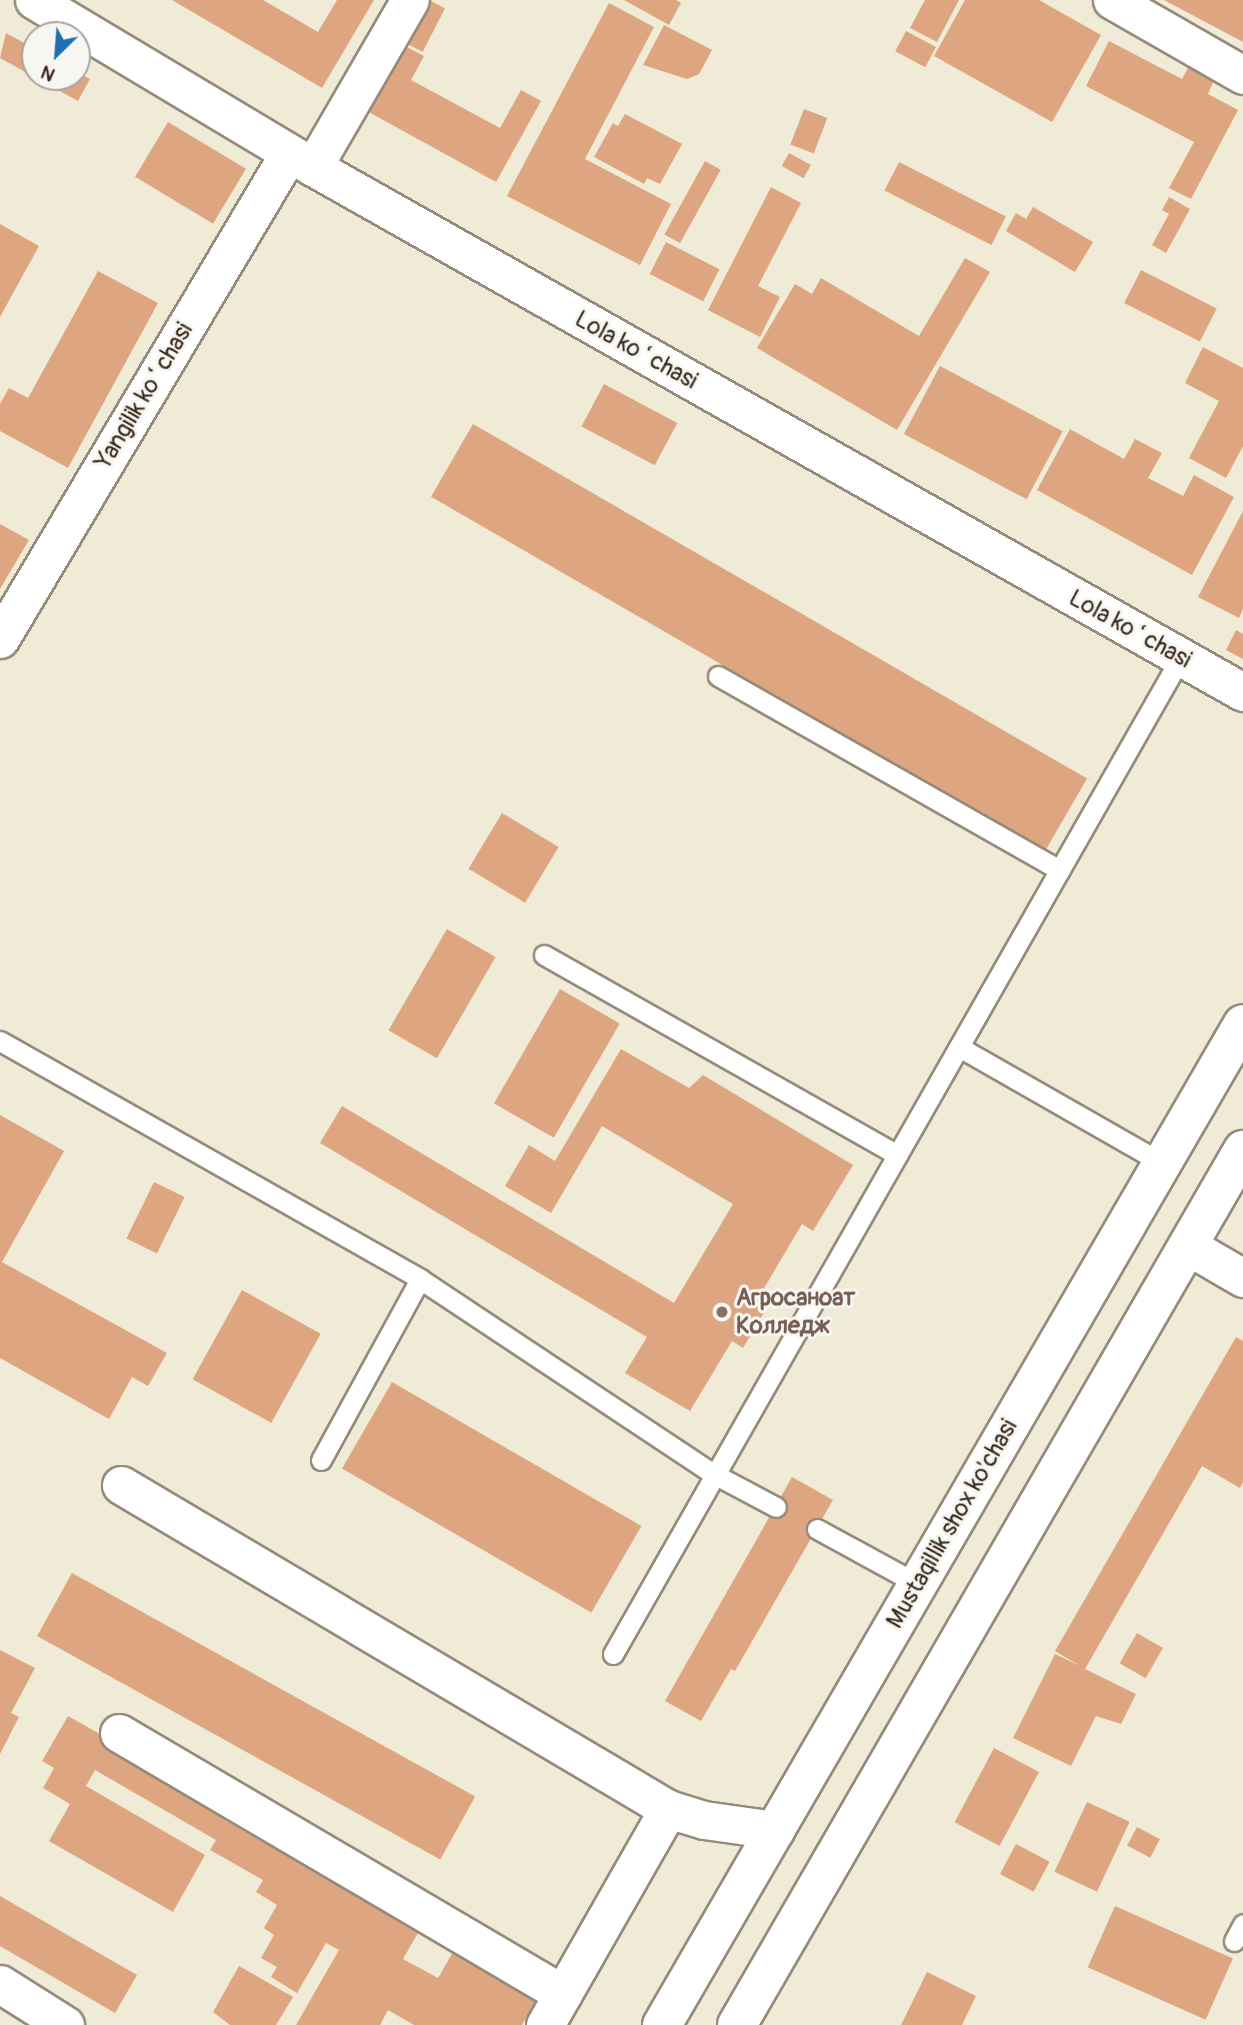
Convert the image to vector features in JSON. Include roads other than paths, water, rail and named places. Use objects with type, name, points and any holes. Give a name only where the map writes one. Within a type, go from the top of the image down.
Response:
[{"type":"main road","name":"Mustaqillik shox ko'chasi","points":[[662,2025],[1243,1024]]},
{"type":"main road","points":[[746,2022],[1243,1150]]},
{"type":"street","name":"Lola koʻchasi","points":[[34,0],[301,160],[1243,692]]},
{"type":"street","name":"Yangilik koʻchasi","points":[[0,639],[301,160],[410,0]]},
{"type":"street","points":[[1112,0],[1243,75]]},
{"type":"street","points":[[1188,1246],[1243,1278]]},
{"type":"street","points":[[121,1485],[668,1810],[704,1821],[775,1830]]},
{"type":"street","points":[[119,1733],[563,1994]]},
{"type":"street","points":[[545,2025],[668,1810]]},
{"type":"street","points":[[0,1984],[65,2025]]},
{"type":"lane","points":[[613,1654],[1181,657]]},
{"type":"lane","points":[[719,676],[1060,870]]},
{"type":"lane","points":[[544,955],[897,1155]]},
{"type":"lane","points":[[0,1041],[420,1279],[714,1474],[776,1507]]},
{"type":"lane","points":[[959,1047],[1161,1162]]},
{"type":"lane","points":[[321,1460],[420,1279]]},
{"type":"lane","points":[[817,1529],[918,1584]]},
{"type":"place","name":"Агросаноат Колледж","points":[[722,1312]]}]
